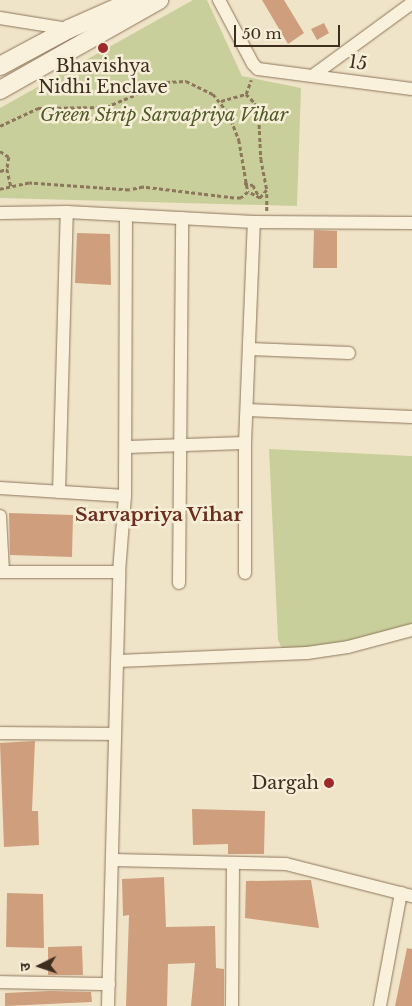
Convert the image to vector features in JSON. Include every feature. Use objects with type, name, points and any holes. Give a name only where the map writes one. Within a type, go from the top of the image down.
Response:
[{"type":"main road","points":[[0,66],[69,29],[134,0]]},
{"type":"main road","points":[[0,90],[157,1]]},
{"type":"street","points":[[219,0],[256,68]]},
{"type":"street","points":[[315,74],[412,3]]},
{"type":"street","points":[[0,18],[69,29]]},
{"type":"street","name":"15","points":[[256,68],[315,74],[412,89]]},
{"type":"street","points":[[0,213],[67,212],[254,222],[412,223]]},
{"type":"street","points":[[59,492],[67,212]]},
{"type":"street","points":[[108,1006],[114,860],[119,572],[125,496],[126,215]]},
{"type":"street","points":[[179,583],[182,218]]},
{"type":"street","points":[[245,574],[245,443],[254,222]]},
{"type":"street","points":[[250,349],[349,353]]},
{"type":"street","points":[[247,410],[412,417]]},
{"type":"street","points":[[126,447],[245,443]]},
{"type":"street","points":[[0,488],[125,496]]},
{"type":"street","points":[[0,516],[1,572],[119,572]]},
{"type":"street","points":[[118,661],[307,653],[348,648],[412,630]]},
{"type":"street","points":[[0,733],[116,734]]},
{"type":"street","points":[[114,860],[286,864],[406,894],[380,1006]]},
{"type":"street","points":[[232,1006],[233,864]]},
{"type":"street","points":[[0,982],[109,984]]},
{"type":"path","points":[[246,94],[256,68]]},
{"type":"path","points":[[0,126],[38,108],[106,107],[175,81],[197,84],[221,101],[239,140],[244,183],[248,192],[260,198]]},
{"type":"path","points":[[221,101],[246,94]]},
{"type":"path","points":[[246,94],[255,103],[259,118],[261,158],[267,190],[260,198]]},
{"type":"path","points":[[0,151],[9,157],[6,169],[11,187]]},
{"type":"path","points":[[0,171],[6,169]]},
{"type":"path","points":[[0,189],[29,183],[129,190],[143,187],[234,198],[245,196],[248,192]]},
{"type":"path","points":[[244,183],[253,185],[260,198]]},
{"type":"path","points":[[267,203],[267,209]]},
{"type":"green space","name":"Green Strip Sarvapriya Vihar","points":[[193,0],[207,0],[242,76],[301,88],[297,206],[0,198],[0,108]]},
{"type":"green space","points":[[269,449],[412,456],[412,630],[284,653],[278,640]]},
{"type":"building","points":[[262,0],[284,0],[304,33],[288,44]]},
{"type":"building","points":[[324,23],[329,33],[317,40],[311,29]]},
{"type":"building","points":[[314,230],[337,231],[337,268],[313,268]]},
{"type":"building","points":[[77,233],[110,234],[111,285],[75,283]]},
{"type":"building","points":[[9,513],[73,515],[72,557],[10,555]]},
{"type":"building","points":[[35,741],[32,811],[38,811],[39,845],[4,847],[0,743]]},
{"type":"building","points":[[192,809],[265,811],[264,854],[228,854],[228,844],[193,845]]},
{"type":"building","points":[[164,877],[166,927],[215,926],[216,968],[224,969],[224,1006],[191,1006],[195,963],[168,964],[167,1006],[126,1006],[129,915],[123,916],[122,879]]},
{"type":"building","points":[[311,880],[319,928],[245,918],[246,881]]},
{"type":"building","points":[[7,893],[43,894],[44,948],[6,947]]},
{"type":"building","points":[[82,946],[83,975],[48,975],[48,947]]},
{"type":"building","points":[[407,948],[412,949],[412,1006],[395,1006]]},
{"type":"building","points":[[91,992],[92,1002],[5,1006],[5,993]]},
{"type":"place","name":"Bhavishya Nidhi Enclave","points":[[103,48]]},
{"type":"place","name":"Dargah","points":[[329,783]]},
{"type":"district","name":"Sarvapriya Vihar","points":[[159,515]]}]
